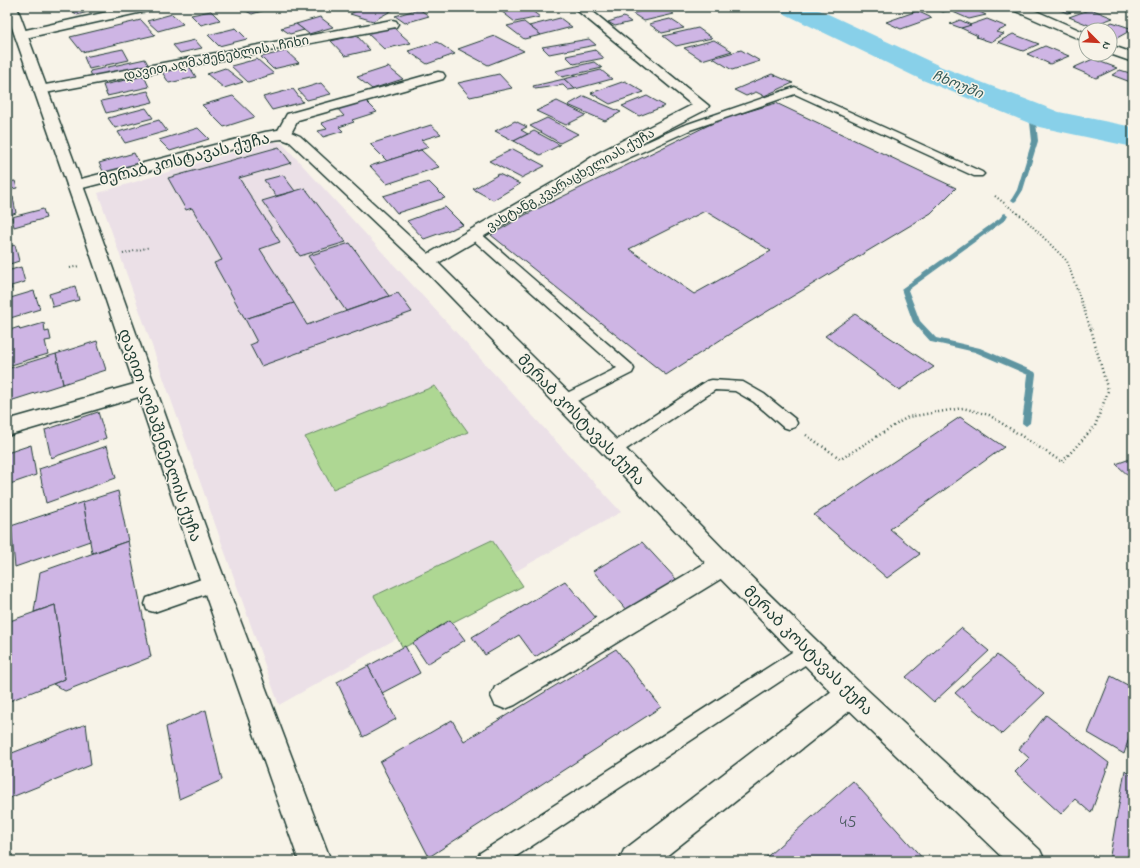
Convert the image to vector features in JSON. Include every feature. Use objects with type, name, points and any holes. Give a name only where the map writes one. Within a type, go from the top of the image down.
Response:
[{"type":"main road","name":"დავით აღმაშენებლის ქუჩა","points":[[11,7],[214,583],[314,861]]},
{"type":"main road","points":[[21,35],[147,7]]},
{"type":"main road","name":"ვახტანგ კვარაცხელიას ქუჩა","points":[[427,262],[560,185],[604,156],[702,106],[579,7]]},
{"type":"main road","points":[[1017,7],[1078,34]]},
{"type":"main road","name":"დავით აღმაშენებლის I ჩიხი","points":[[40,90],[392,24]]},
{"type":"main road","points":[[1118,52],[1133,58]]},
{"type":"main road","points":[[284,134],[292,117],[438,76]]},
{"type":"main road","name":"მერაბ კოსტავას ქუჩა","points":[[75,185],[265,137],[284,134],[295,139],[427,262],[613,450],[723,566],[1023,859]]},
{"type":"main road","points":[[7,428],[145,388]]},
{"type":"main road","points":[[505,696],[723,566]]},
{"type":"main road","points":[[635,861],[851,692]]},
{"type":"lane","points":[[560,185],[686,128],[795,90],[978,174]]},
{"type":"lane","points":[[475,234],[627,369],[564,401]]},
{"type":"lane","points":[[613,450],[712,385],[738,386],[759,398],[789,423]]},
{"type":"lane","points":[[154,604],[214,583]]},
{"type":"lane","points":[[488,861],[810,651]]},
{"type":"path","points":[[789,423],[841,459],[908,417],[963,408],[989,415],[1062,462],[1095,426],[1108,391],[1089,321],[1067,261],[1025,219],[995,196]]},
{"type":"shaded area","points":[[272,141],[282,143],[621,512],[279,705],[98,193]]},
{"type":"green space","points":[[435,386],[468,432],[333,489],[305,437]]},
{"type":"green space","points":[[492,540],[523,586],[403,648],[374,596]]},
{"type":"building","points":[[68,7],[106,7],[77,15]]},
{"type":"building","points":[[238,7],[271,7],[272,8],[252,14]]},
{"type":"building","points":[[364,7],[398,7],[373,21],[350,14]]},
{"type":"building","points":[[518,7],[527,7],[540,17],[515,22],[501,11]]},
{"type":"building","points":[[623,7],[648,7],[629,11]]},
{"type":"building","points":[[663,7],[674,14],[644,21],[632,13]]},
{"type":"building","points":[[931,7],[960,7],[943,12]]},
{"type":"building","points":[[970,7],[986,15],[969,19],[953,12]]},
{"type":"building","points":[[1053,7],[1075,7],[1080,10],[1067,13]]},
{"type":"building","points":[[419,9],[429,16],[405,23],[395,16]]},
{"type":"building","points":[[1091,9],[1113,18],[1102,22],[1081,22],[1069,17]]},
{"type":"building","points":[[211,11],[220,20],[201,25],[191,15]]},
{"type":"building","points":[[917,11],[932,18],[901,29],[886,22]]},
{"type":"building","points":[[172,14],[183,24],[158,31],[147,21]]},
{"type":"building","points":[[320,17],[333,27],[309,34],[296,24]]},
{"type":"building","points":[[624,17],[631,22],[615,26],[608,22]]},
{"type":"building","points":[[560,18],[572,27],[541,35],[529,26]]},
{"type":"building","points":[[670,19],[684,28],[662,33],[649,24]]},
{"type":"building","points":[[987,19],[1007,27],[996,32],[1004,34],[991,42],[976,37],[978,36],[961,28]]},
{"type":"building","points":[[141,20],[155,35],[82,52],[70,37]]},
{"type":"building","points":[[960,20],[971,25],[961,28],[950,24]]},
{"type":"building","points":[[524,22],[541,35],[524,39],[507,26]]},
{"type":"building","points":[[296,24],[304,30],[290,34],[281,28]]},
{"type":"building","points":[[1118,24],[1133,29],[1118,37]]},
{"type":"building","points":[[393,27],[411,43],[384,49],[367,33]]},
{"type":"building","points":[[236,28],[247,39],[219,46],[208,35]]},
{"type":"building","points":[[698,28],[712,38],[676,46],[663,36]]},
{"type":"building","points":[[1013,34],[1039,44],[1023,51],[998,42]]},
{"type":"building","points":[[356,35],[370,50],[345,56],[331,41]]},
{"type":"building","points":[[495,36],[524,51],[488,65],[458,49]]},
{"type":"building","points":[[589,39],[596,45],[549,54],[542,47]]},
{"type":"building","points":[[195,40],[202,48],[180,53],[173,45]]},
{"type":"building","points":[[714,40],[732,51],[702,60],[684,48]]},
{"type":"building","points":[[437,42],[455,54],[427,64],[408,51]]},
{"type":"building","points":[[1045,46],[1069,56],[1050,64],[1027,54]]},
{"type":"building","points":[[123,49],[129,60],[89,69],[84,57]]},
{"type":"building","points":[[595,50],[604,58],[574,64],[566,56]]},
{"type":"building","points":[[741,50],[760,61],[732,70],[713,58]]},
{"type":"building","points":[[286,51],[299,63],[273,69],[261,57]]},
{"type":"building","points":[[145,59],[150,68],[93,80],[90,71]]},
{"type":"building","points":[[257,59],[274,74],[248,82],[231,66]]},
{"type":"building","points":[[594,62],[602,68],[562,77],[555,71]]},
{"type":"building","points":[[1086,62],[1101,62],[1117,68],[1096,78],[1073,68]]},
{"type":"building","points":[[189,66],[196,77],[169,83],[162,72]]},
{"type":"building","points":[[388,67],[403,79],[372,89],[357,77]]},
{"type":"building","points":[[225,68],[243,82],[224,88],[207,74]]},
{"type":"building","points":[[601,70],[612,79],[575,89],[564,79]]},
{"type":"building","points":[[1120,70],[1133,74],[1133,83],[1112,75]]},
{"type":"building","points":[[499,74],[512,88],[470,97],[458,83]]},
{"type":"building","points":[[772,74],[793,83],[764,96],[756,92],[746,96],[734,90]]},
{"type":"building","points":[[144,76],[149,87],[107,96],[103,85]]},
{"type":"building","points":[[564,79],[575,89],[568,90],[563,85],[535,89],[533,86]]},
{"type":"building","points":[[625,81],[644,92],[610,104],[591,93]]},
{"type":"building","points":[[321,83],[331,94],[307,100],[298,90]]},
{"type":"building","points":[[293,89],[303,102],[272,110],[263,97]]},
{"type":"building","points":[[148,91],[153,102],[106,113],[101,101]]},
{"type":"building","points":[[233,96],[255,117],[224,127],[202,105]]},
{"type":"building","points":[[584,96],[621,112],[605,121],[568,105]]},
{"type":"building","points":[[647,96],[665,106],[639,116],[622,106]]},
{"type":"building","points":[[364,99],[377,112],[352,120],[354,122],[339,127],[343,131],[323,137],[318,131],[327,129],[321,123],[344,116],[336,107]]},
{"type":"building","points":[[557,101],[586,115],[566,125],[536,111]]},
{"type":"building","points":[[776,103],[956,188],[931,213],[728,335],[666,375],[491,235],[525,215],[719,120]],"holes":[[[705,211],[771,251],[694,294],[629,249]]]},
{"type":"building","points":[[146,108],[153,118],[115,128],[108,118]]},
{"type":"building","points":[[547,118],[578,134],[560,143],[530,126]]},
{"type":"building","points":[[159,120],[167,131],[125,143],[118,132]]},
{"type":"building","points":[[515,121],[527,127],[521,130],[528,134],[514,141],[495,131]]},
{"type":"building","points":[[431,125],[441,134],[421,140],[429,147],[387,161],[370,144]]},
{"type":"building","points":[[198,128],[209,139],[170,151],[159,140]]},
{"type":"building","points":[[534,131],[560,145],[540,155],[514,141]]},
{"type":"building","points":[[279,147],[291,163],[239,178],[280,242],[260,249],[294,303],[245,319],[214,263],[222,260],[192,208],[186,210],[168,178]]},
{"type":"building","points":[[513,149],[545,166],[521,178],[489,161]]},
{"type":"building","points":[[421,150],[439,167],[387,184],[370,166]]},
{"type":"building","points":[[134,153],[140,165],[105,175],[99,163]]},
{"type":"building","points":[[499,174],[520,184],[493,200],[473,189]]},
{"type":"building","points":[[283,175],[295,191],[276,196],[264,180]]},
{"type":"building","points":[[15,181],[17,188],[7,190],[7,182]]},
{"type":"building","points":[[429,182],[445,198],[397,213],[383,196]]},
{"type":"building","points":[[305,188],[346,242],[300,256],[262,201]]},
{"type":"building","points":[[13,197],[16,213],[7,216],[7,198]]},
{"type":"building","points":[[445,207],[463,225],[424,239],[407,221]]},
{"type":"building","points":[[43,209],[46,218],[14,227],[12,217]]},
{"type":"building","points":[[350,243],[389,296],[346,311],[308,256]]},
{"type":"building","points":[[15,245],[19,261],[7,265],[7,247]]},
{"type":"building","points":[[21,267],[25,282],[11,286],[12,289],[7,290],[7,271]]},
{"type":"building","points":[[75,286],[79,300],[53,307],[49,294]]},
{"type":"building","points":[[34,291],[40,309],[7,319],[7,299]]},
{"type":"building","points":[[398,293],[412,312],[261,366],[250,345],[257,342],[245,319],[294,303],[307,325]]},
{"type":"building","points":[[855,314],[934,367],[899,390],[825,336]]},
{"type":"building","points":[[44,323],[45,332],[49,331],[51,340],[45,341],[48,354],[8,366],[7,331],[19,327],[20,330]]},
{"type":"building","points":[[97,341],[106,370],[63,384],[56,354]]},
{"type":"building","points":[[56,354],[63,384],[7,402],[7,369]]},
{"type":"building","points":[[98,412],[106,438],[51,458],[45,430]]},
{"type":"building","points":[[960,417],[1004,447],[890,529],[920,554],[887,578],[814,515]]},
{"type":"building","points":[[31,445],[36,475],[7,485],[7,453]]},
{"type":"building","points":[[107,446],[116,478],[46,503],[39,469]]},
{"type":"building","points":[[1133,458],[1133,480],[1116,464]]},
{"type":"building","points":[[118,491],[128,541],[92,553],[83,502]]},
{"type":"building","points":[[83,502],[90,541],[15,567],[11,526]]},
{"type":"building","points":[[128,541],[151,657],[65,691],[53,684],[65,679],[55,605],[34,612],[40,572]]},
{"type":"building","points":[[642,542],[677,580],[627,611],[593,571]]},
{"type":"building","points":[[565,581],[596,618],[535,657],[519,635],[485,655],[472,637]]},
{"type":"building","points":[[55,605],[65,679],[7,702],[7,622]]},
{"type":"building","points":[[450,620],[465,640],[427,664],[413,643]]},
{"type":"building","points":[[961,628],[989,651],[934,702],[906,677]]},
{"type":"building","points":[[405,646],[420,673],[382,693],[368,666]]},
{"type":"building","points":[[616,649],[661,707],[429,857],[380,762],[452,720],[464,741]]},
{"type":"building","points":[[997,655],[1044,694],[1002,734],[955,693]]},
{"type":"building","points":[[368,666],[396,719],[363,737],[337,682]]},
{"type":"building","points":[[1111,676],[1133,688],[1133,727],[1124,754],[1088,733]]},
{"type":"building","points":[[206,710],[222,780],[179,799],[166,727]]},
{"type":"building","points":[[1046,715],[1109,763],[1091,813],[1075,799],[1061,814],[1015,772],[1029,758],[1019,749]]},
{"type":"building","points":[[86,724],[91,765],[7,799],[7,755]]},
{"type":"building","points":[[1133,727],[1133,751],[1126,747]]},
{"type":"building","points":[[1125,770],[1133,778],[1133,861],[1109,861]]},
{"type":"building","points":[[853,781],[925,861],[762,861]]},
{"type":"waterway","name":"ჩხოუში","points":[[792,7],[931,73],[1050,120],[1133,137]]},
{"type":"waterway","points":[[1014,200],[1020,190],[1035,141],[1032,113]]},
{"type":"waterway","points":[[1005,215],[1003,219],[904,289],[917,322],[934,340],[977,350],[1032,374],[1026,423]]}]
